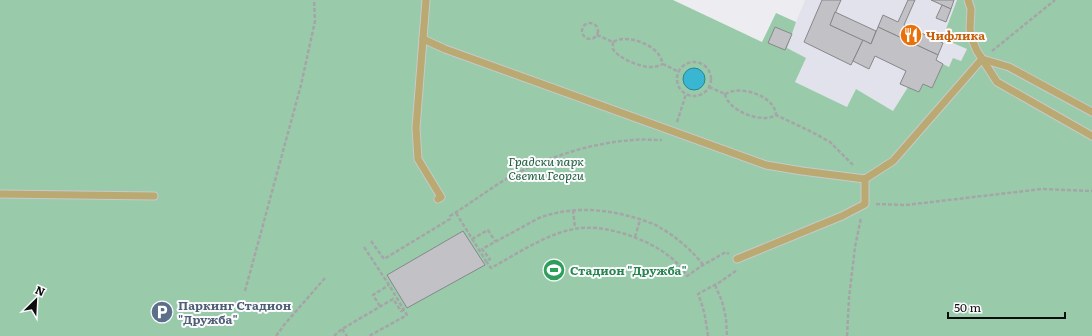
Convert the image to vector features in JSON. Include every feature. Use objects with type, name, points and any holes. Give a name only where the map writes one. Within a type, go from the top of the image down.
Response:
[{"type":"lane","points":[[426,0],[416,128],[418,159],[441,198],[438,199]]},
{"type":"lane","points":[[968,0],[971,9],[971,37],[982,59],[997,82],[1092,136]]},
{"type":"lane","points":[[423,39],[445,49],[766,165],[865,179],[894,161],[982,59]]},
{"type":"lane","points":[[982,59],[1009,67],[1092,112]]},
{"type":"lane","points":[[737,259],[842,216],[866,204],[865,179]]},
{"type":"lane","points":[[0,194],[154,196]]},
{"type":"path","points":[[245,291],[301,85],[315,21],[314,0]]},
{"type":"path","points":[[982,59],[1055,0]]},
{"type":"path","points":[[590,22],[594,24],[597,27],[597,36],[592,39],[588,39],[584,36],[582,28],[585,24],[590,22]]},
{"type":"path","points":[[597,36],[613,42],[624,39],[638,41],[653,49],[659,55],[663,64],[679,72]]},
{"type":"path","points":[[613,42],[613,48],[617,53],[635,64],[648,68],[663,64]]},
{"type":"path","points":[[690,62],[701,63],[709,70],[711,75],[709,87],[703,94],[698,96],[686,94],[680,88],[678,83],[677,77],[681,68],[690,62]]},
{"type":"path","points":[[709,87],[725,94],[738,91],[751,92],[767,101],[773,106],[776,115],[830,142],[846,157],[865,179]]},
{"type":"path","points":[[674,131],[686,94]]},
{"type":"path","points":[[725,94],[726,99],[730,104],[748,115],[762,119],[773,118],[776,115]]},
{"type":"path","points":[[371,241],[384,259],[450,219],[450,216],[518,173],[561,155],[608,143],[634,140],[662,140]]},
{"type":"path","points":[[847,336],[849,298],[855,247],[859,224],[866,204],[906,205],[1042,189],[1092,191]]},
{"type":"path","points":[[573,210],[575,228]]},
{"type":"path","points":[[486,261],[490,259],[482,249],[539,218],[548,214],[573,210],[590,210],[608,211],[633,217],[659,227],[680,242],[699,259],[703,265]]},
{"type":"path","points":[[456,212],[491,268],[543,239],[575,228],[608,229],[635,237],[651,244],[669,256],[687,276],[726,252]]},
{"type":"path","points":[[635,237],[640,220]]},
{"type":"path","points":[[472,239],[488,230],[495,241]]},
{"type":"path","points":[[364,247],[407,315],[370,336]]},
{"type":"path","points":[[708,336],[706,321],[698,294],[737,271]]},
{"type":"path","points":[[276,336],[325,278]]},
{"type":"path","points":[[380,306],[373,295],[389,285]]},
{"type":"path","points":[[715,285],[722,301],[726,318],[727,336]]},
{"type":"path","points":[[334,336],[342,329],[393,299],[401,311],[404,310]]},
{"type":"path","points":[[342,329],[347,336]]},
{"type":"shaded area","points":[[805,0],[957,0],[946,29],[967,49],[961,62],[949,67],[943,64],[932,88],[919,92],[908,87],[893,111],[856,89],[847,107],[795,82],[786,48]]},
{"type":"green space","name":"Градски парк Свети Георги","points":[[0,0],[673,0],[762,42],[776,13],[796,22],[787,48],[806,58],[795,82],[847,107],[856,89],[893,111],[908,87],[919,92],[923,84],[932,88],[943,64],[949,67],[953,58],[961,61],[967,49],[946,40],[946,29],[957,0],[1092,0],[1092,336],[0,336]]},
{"type":"water","points":[[694,68],[702,71],[705,79],[702,87],[694,90],[686,87],[683,79],[686,71]]},
{"type":"building","points":[[822,0],[841,0],[830,25],[863,40],[851,65],[804,42]]},
{"type":"building","name":"Чифлика","points":[[908,0],[915,0],[904,25],[943,43],[938,55],[878,27],[883,15],[898,22]]},
{"type":"building","name":"Чифлика","points":[[931,0],[954,0],[951,9]]},
{"type":"building","points":[[942,5],[951,9],[946,22],[936,18]]},
{"type":"building","points":[[835,12],[876,31],[871,44],[830,25]]},
{"type":"building","points":[[775,27],[792,34],[785,50],[768,43]]},
{"type":"building","points":[[878,27],[938,55],[936,60],[943,64],[932,88],[923,84],[919,92],[900,84],[906,71],[875,56],[869,69],[853,61],[863,40],[871,44]]},
{"type":"building","points":[[463,231],[485,265],[407,308],[387,275]]},
{"type":"place","name":"Чифлика","points":[[911,35]]},
{"type":"place","name":"Стадион \"Дружба\"","points":[[554,270]]},
{"type":"place","name":"Паркинг Стадион \"Дружба\"","points":[[162,312]]}]
